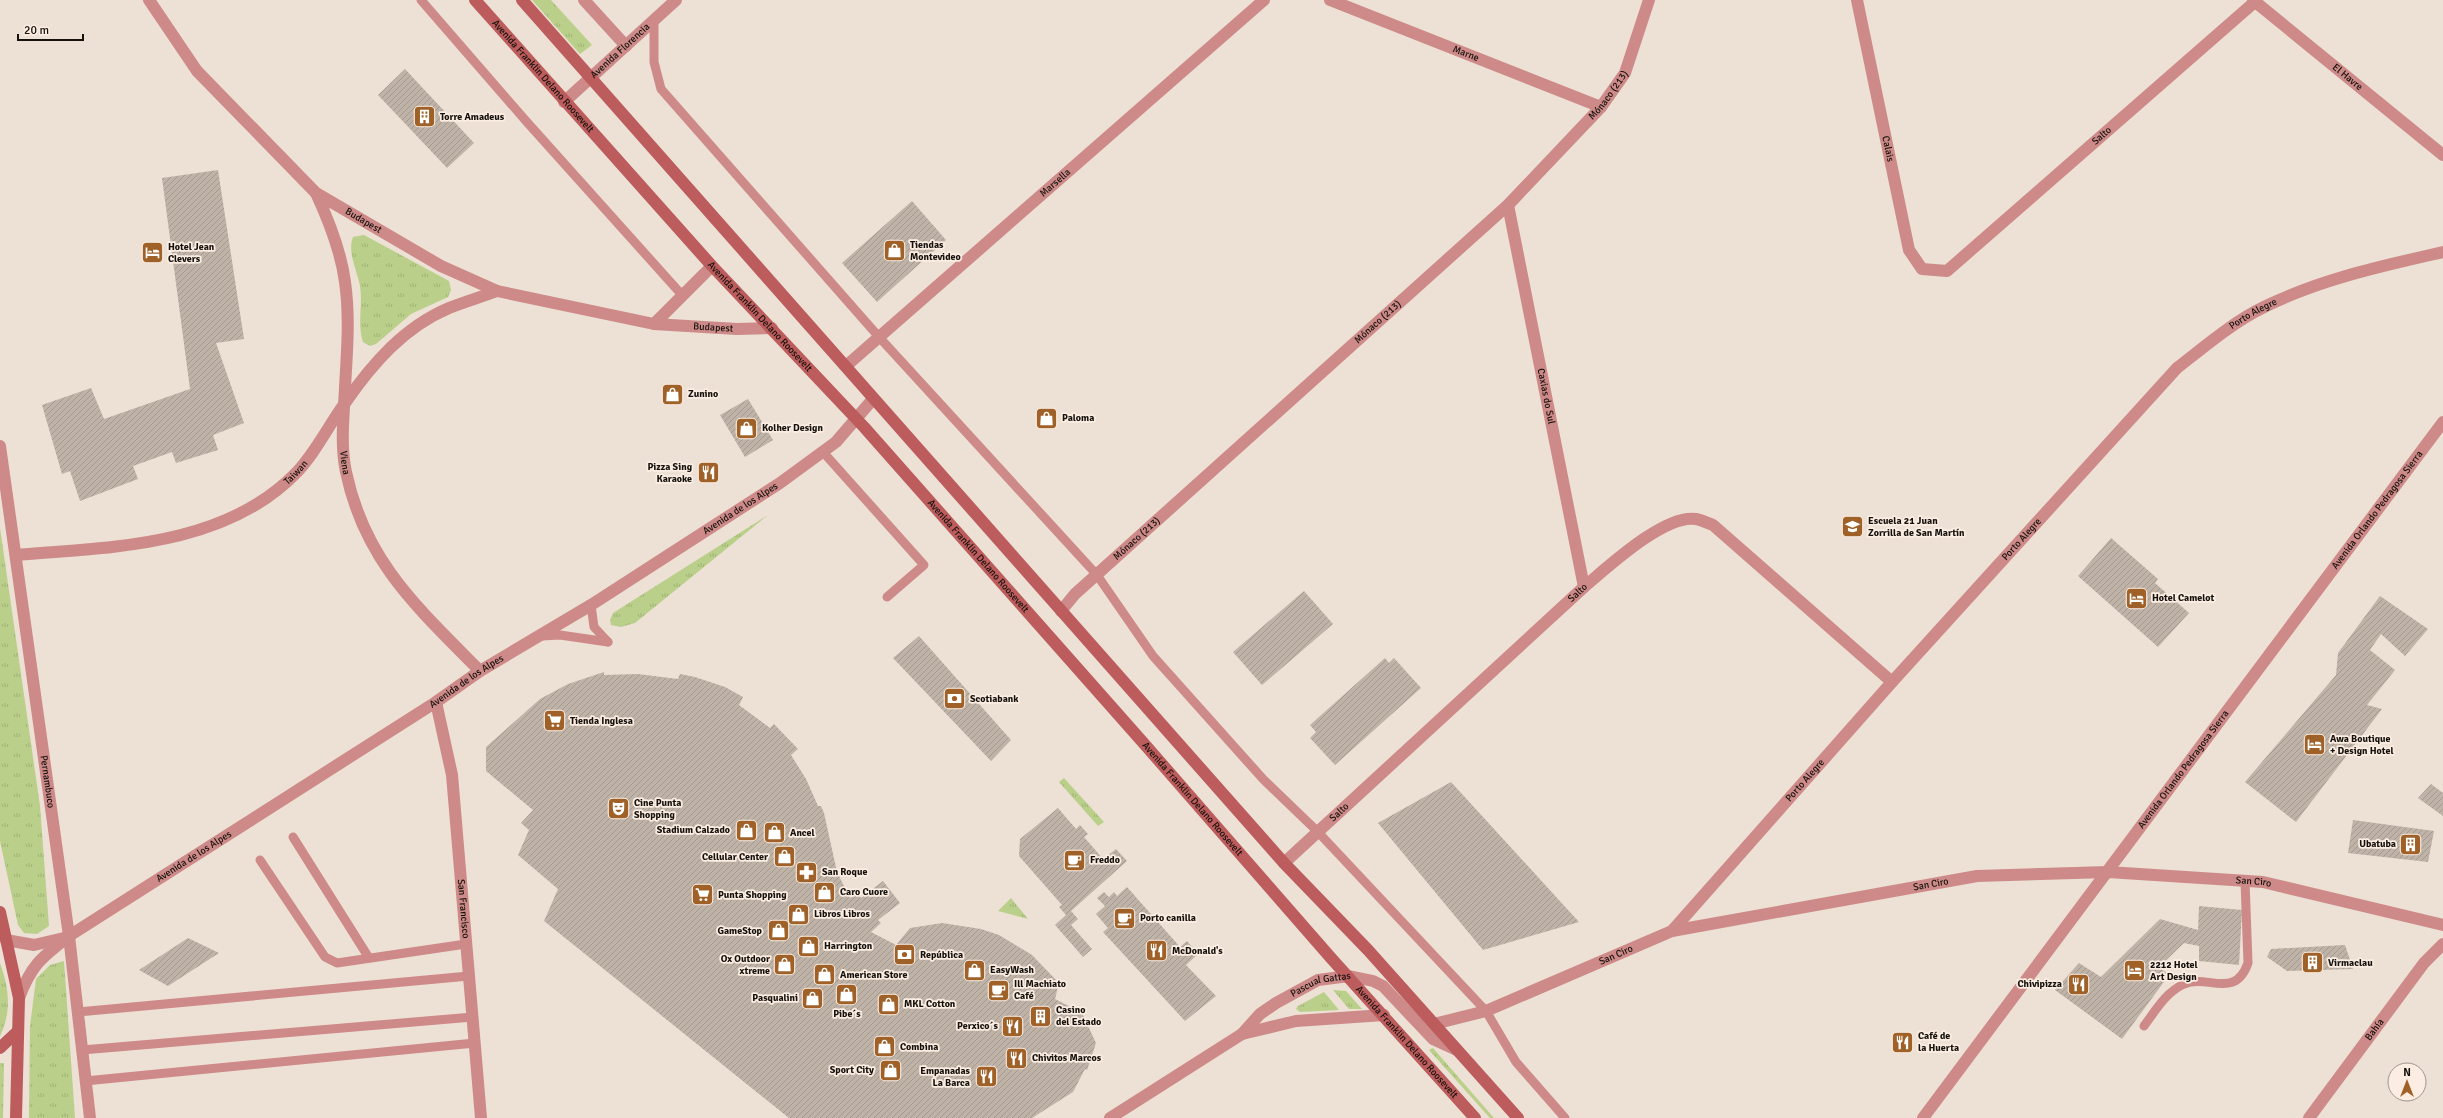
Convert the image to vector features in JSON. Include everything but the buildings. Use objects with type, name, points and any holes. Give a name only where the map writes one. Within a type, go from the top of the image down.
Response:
[{"type":"main road","name":"Avenida Franklin Delano Roosevelt","points":[[475,0],[564,102],[712,266],[857,420],[1475,1118]]},
{"type":"main road","points":[[522,0],[592,77],[846,366],[873,399],[1284,862],[1368,950],[1518,1118]]},
{"type":"main road","points":[[0,912],[3,938],[19,998],[16,1118]]},
{"type":"main road","points":[[0,1048],[18,1031]]},
{"type":"street","name":"Budapest","points":[[149,0],[196,71],[316,193],[441,266],[497,291],[654,324],[737,329],[772,328]]},
{"type":"street","points":[[584,0],[626,46]]},
{"type":"street","name":"Avenida Florencia","points":[[564,102],[676,0]]},
{"type":"street","name":"Marsella","points":[[846,366],[1264,0]]},
{"type":"street","name":"Marne","points":[[1330,0],[1601,107]]},
{"type":"street","name":"Mónaco (213)","points":[[1061,611],[1075,594],[1098,575],[1508,205],[1601,107],[1625,73],[1649,0]]},
{"type":"street","name":"Calais","points":[[1857,0],[1909,250],[1922,269],[1948,271]]},
{"type":"street","name":"Salto","points":[[1948,271],[2254,1]]},
{"type":"street","name":"El Havre","points":[[2254,1],[2443,155]]},
{"type":"street","points":[[316,193],[328,220],[345,281],[348,316],[345,402]]},
{"type":"street","name":"Caxias do Sul","points":[[1508,205],[1584,587]]},
{"type":"street","name":"Porto Alegre","points":[[1672,930],[1892,682],[2177,368],[2220,335],[2263,307],[2354,273],[2443,252]]},
{"type":"street","points":[[654,324],[712,266]]},
{"type":"street","points":[[345,402],[378,360],[406,333],[448,309],[497,291]]},
{"type":"street","name":"Avenida de los Alpes","points":[[19,998],[27,977],[35,964],[69,936],[436,702],[480,671],[590,605],[780,484],[836,442],[857,420],[873,399]]},
{"type":"street","name":"Taiwan","points":[[16,556],[110,548],[173,538],[204,529],[244,510],[271,494],[295,474],[345,402]]},
{"type":"street","name":"Viena","points":[[345,402],[343,434],[346,470],[354,501],[377,555],[393,578],[424,614],[480,671]]},
{"type":"street","name":"Avenida Orlando Pedragosa Sierra","points":[[1923,1118],[2443,422]]},
{"type":"street","name":"Pernambuco","points":[[0,446],[69,936],[90,1118]]},
{"type":"street","name":"Salto","points":[[1284,862],[1584,587],[1628,550],[1666,526],[1681,520],[1696,519],[1713,525],[1892,682]]},
{"type":"street","name":"San Francisco","points":[[436,702],[452,775],[482,1118]]},
{"type":"street","name":"San Ciro","points":[[1434,1024],[1486,1011],[1672,930],[1977,876],[2108,872],[2245,881],[2284,886],[2443,925]]},
{"type":"street","name":"Avenida de los Alpes","points":[[3,938],[34,945],[69,936]]},
{"type":"street","name":"Bahía","points":[[2309,1118],[2424,963],[2443,944]]},
{"type":"street","name":"Pascual Gattas","points":[[1110,1118],[1242,1034],[1260,1014],[1318,980],[1349,976],[1373,981],[1383,986],[1433,1039],[1458,1051]]},
{"type":"street","name":"Pascual Gattas","points":[[1242,1034],[1296,1021],[1384,1015]]},
{"type":"lane","points":[[421,0],[526,121],[682,295]]},
{"type":"lane","points":[[654,20],[654,62],[661,88],[878,337],[1098,575],[1153,656],[1263,779],[1317,831],[1486,1011],[1516,1062],[1565,1118]]},
{"type":"lane","points":[[823,452],[924,565],[887,597]]},
{"type":"lane","points":[[538,636],[560,635],[608,642],[594,627],[590,605]]},
{"type":"lane","points":[[293,837],[369,958]]},
{"type":"lane","points":[[260,860],[325,957],[337,963],[466,944]]},
{"type":"lane","points":[[2144,1026],[2165,997],[2185,984],[2200,982],[2218,984],[2233,982],[2245,973],[2248,963],[2245,881]]},
{"type":"lane","points":[[78,1012],[469,976]]},
{"type":"lane","points":[[82,1050],[473,1017]]},
{"type":"lane","points":[[85,1081],[475,1043]]},
{"type":"green space","points":[[532,0],[551,0],[592,45],[580,54]]},
{"type":"green space","points":[[364,235],[449,281],[451,290],[448,297],[411,314],[376,344],[370,346],[363,342],[361,335],[361,293],[351,249],[353,237]]},
{"type":"green space","points":[[768,515],[635,623],[621,627],[611,625],[610,620],[613,613]]},
{"type":"green space","points":[[0,528],[40,806],[49,926],[37,934],[24,933],[18,925],[0,841]]},
{"type":"green space","points":[[1064,778],[1104,822],[1098,826],[1059,782]]},
{"type":"green space","points":[[1011,898],[1028,919],[998,911]]},
{"type":"green space","points":[[64,961],[75,1118],[29,1118],[30,1026],[36,979],[50,965]]},
{"type":"green space","points":[[0,963],[7,990],[8,1009],[4,1027],[0,1036]]},
{"type":"green space","points":[[1333,990],[1346,991],[1362,1009],[1349,1009]]},
{"type":"green space","points":[[1324,992],[1339,1010],[1300,1012],[1296,1009],[1298,1006]]},
{"type":"green space","points":[[1433,1048],[1494,1118],[1490,1118],[1429,1050]]},
{"type":"green space","points":[[0,1063],[4,1063],[3,1118],[0,1118]]},
{"type":"place","name":"Torre Amadeus","points":[[425,117]]},
{"type":"place","name":"Tiendas Montevideo","points":[[894,251]]},
{"type":"place","name":"Hotel Jean Clevers","points":[[152,253]]},
{"type":"place","name":"Zunino","points":[[673,394]]},
{"type":"place","name":"Paloma","points":[[1047,418]]},
{"type":"place","name":"Kolher Design","points":[[747,428]]},
{"type":"place","name":"Pizza Sing Karaoke","points":[[708,473]]},
{"type":"place","name":"Escuela 21 Juan Zorrilla de San Martín","points":[[1853,527]]},
{"type":"place","name":"Hotel Camelot","points":[[2137,598]]},
{"type":"place","name":"Scotiabank","points":[[954,699]]},
{"type":"place","name":"Tienda Inglesa","points":[[555,721]]},
{"type":"place","name":"Awa Boutique + Design Hotel","points":[[2315,745]]},
{"type":"place","name":"Cine Punta Shopping","points":[[619,809]]},
{"type":"place","name":"Stadium Calzado","points":[[746,830]]},
{"type":"place","name":"Ancel","points":[[774,833]]},
{"type":"place","name":"Ubatuba","points":[[2411,844]]},
{"type":"place","name":"Cellular Center","points":[[784,857]]},
{"type":"place","name":"Freddo","points":[[1074,860]]},
{"type":"place","name":"San Roque","points":[[806,872]]},
{"type":"place","name":"Caro Cuore","points":[[824,892]]},
{"type":"place","name":"Punta Shopping","points":[[702,895]]},
{"type":"place","name":"Libros Libros","points":[[798,914]]},
{"type":"place","name":"Porto canilla","points":[[1124,918]]},
{"type":"place","name":"GameStop","points":[[778,931]]},
{"type":"place","name":"Harrington","points":[[809,946]]},
{"type":"place","name":"McDonald's","points":[[1157,951]]},
{"type":"place","name":"República","points":[[904,955]]},
{"type":"place","name":"Virmaclau","points":[[2313,963]]},
{"type":"place","name":"Ox Outdoor xtreme","points":[[785,965]]},
{"type":"place","name":"EasyWash","points":[[974,970]]},
{"type":"place","name":"2212 Hotel Art Design","points":[[2135,971]]},
{"type":"place","name":"American Store","points":[[824,975]]},
{"type":"place","name":"Chivipizza","points":[[2078,984]]},
{"type":"place","name":"Ill Machiato Café","points":[[998,990]]},
{"type":"place","name":"Pibe´s","points":[[847,994]]},
{"type":"place","name":"Pasqualini","points":[[813,998]]},
{"type":"place","name":"MKL Cotton","points":[[888,1004]]},
{"type":"place","name":"Casino del Estado","points":[[1040,1016]]},
{"type":"place","name":"Perxico´s","points":[[1013,1026]]},
{"type":"place","name":"Café de la Huerta","points":[[1903,1042]]},
{"type":"place","name":"Combina","points":[[884,1047]]},
{"type":"place","name":"Chivitos Marcos","points":[[1017,1058]]},
{"type":"place","name":"Sport City","points":[[890,1070]]},
{"type":"place","name":"Empanadas La Barca","points":[[986,1077]]}]
